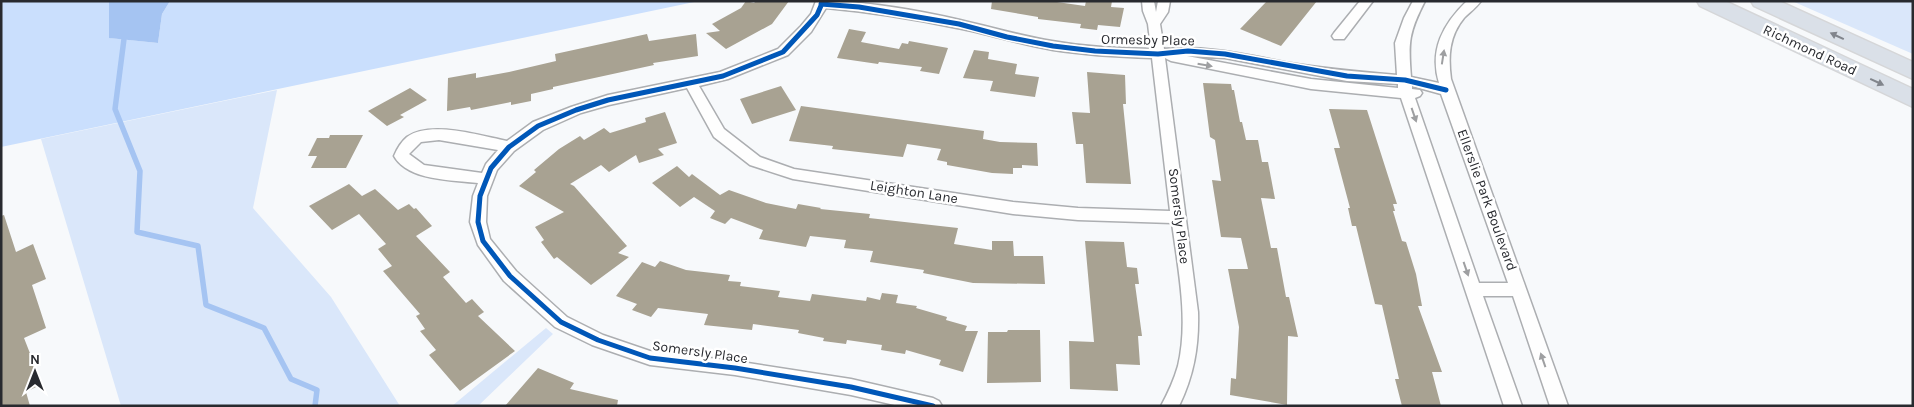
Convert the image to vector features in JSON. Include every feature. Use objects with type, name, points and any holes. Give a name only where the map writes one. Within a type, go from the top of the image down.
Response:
[{"type":"highway","name":"Richmond Road","points":[[1707,1],[1913,99]]},
{"type":"highway","name":"Richmond Road","points":[[1761,1],[1913,71]]},
{"type":"street","name":"Somersly Place","points":[[1148,1],[1149,11],[1154,24],[1190,297],[1192,336],[1186,371],[1171,406]]},
{"type":"street","points":[[1154,24],[1162,12],[1164,1]]},
{"type":"street","points":[[1339,36],[1367,1]]},
{"type":"street","points":[[1420,1],[1410,18],[1402,43],[1406,87],[1513,406]]},
{"type":"street","name":"Ellerslie Park Boulevard","points":[[1475,1],[1461,12],[1447,36],[1440,63],[1446,90],[1463,132],[1559,406]]},
{"type":"street","name":"Somersly Place","points":[[822,3],[817,14],[806,29],[783,52],[723,76],[608,100],[576,110],[538,126],[509,147],[491,168],[480,196],[478,222],[483,241],[510,276],[561,322],[598,340],[650,358],[736,368],[851,386],[933,406]]},
{"type":"street","name":"Ormesby Place","points":[[822,3],[859,7],[959,24],[1007,37],[1053,46],[1095,51],[1158,54],[1201,64],[1311,84],[1446,90]]},
{"type":"street","name":"Leighton Lane","points":[[691,83],[719,133],[755,161],[793,174],[1013,208],[1078,214],[1179,217]]},
{"type":"street","points":[[487,179],[420,170],[401,156],[405,146],[418,137],[432,135],[457,137],[509,147]]},
{"type":"street","points":[[1473,289],[1518,290]]},
{"type":"shaded area","points":[[1,1],[109,1],[110,38],[158,43],[162,14],[170,1],[699,1],[1,147]]},
{"type":"shaded area","points":[[109,1],[170,1],[162,14],[158,43],[109,38]]},
{"type":"shaded area","points":[[1792,1],[1913,1],[1913,54]]},
{"type":"shaded area","points":[[277,90],[253,208],[331,297],[400,406],[121,406],[41,139]]},
{"type":"shaded area","points":[[546,328],[553,334],[478,406],[452,406]]},
{"type":"building","points":[[746,1],[754,3],[756,1],[789,1],[772,24],[726,49],[706,33],[720,31],[712,24],[741,8]]},
{"type":"building","points":[[992,1],[1050,1],[1085,6],[1086,1],[1112,1],[1111,7],[1124,8],[1120,27],[1098,25],[1097,30],[1080,28],[1081,24],[1038,19],[1038,17],[991,9]]},
{"type":"building","points":[[1267,1],[1317,1],[1281,46],[1240,29]]},
{"type":"building","points":[[849,29],[866,32],[861,42],[899,49],[902,43],[908,44],[909,41],[948,48],[939,74],[920,71],[922,67],[879,62],[878,64],[837,58]]},
{"type":"building","points":[[647,34],[649,41],[696,34],[698,56],[653,63],[654,65],[553,87],[553,89],[531,94],[531,101],[511,105],[511,102],[471,110],[470,107],[447,111],[448,78],[476,73],[476,78],[509,72],[556,61],[555,54]]},
{"type":"building","points":[[974,50],[989,52],[988,59],[1017,64],[1015,74],[1039,77],[1035,97],[990,91],[993,81],[963,78]]},
{"type":"building","points":[[1087,72],[1125,75],[1126,104],[1123,104],[1131,184],[1086,183],[1083,144],[1076,144],[1072,112],[1090,113]]},
{"type":"building","points":[[1203,83],[1231,84],[1246,140],[1258,140],[1262,162],[1268,162],[1275,199],[1261,198],[1271,248],[1277,248],[1286,297],[1289,297],[1298,337],[1288,336],[1287,405],[1230,395],[1231,378],[1236,379],[1239,327],[1228,269],[1248,269],[1241,238],[1221,237],[1212,180],[1221,181],[1215,140],[1210,137]]},
{"type":"building","points":[[781,86],[796,110],[752,124],[740,99]]},
{"type":"building","points":[[410,88],[427,100],[400,115],[404,117],[387,126],[368,111]]},
{"type":"building","points":[[801,106],[984,131],[983,139],[1000,142],[1037,143],[1038,166],[1022,165],[1022,168],[1013,168],[1013,174],[992,173],[947,165],[947,162],[937,160],[941,149],[907,144],[903,157],[832,149],[833,146],[789,141]]},
{"type":"building","points":[[1329,109],[1367,110],[1397,204],[1393,204],[1395,211],[1393,211],[1402,241],[1406,242],[1416,274],[1422,306],[1418,306],[1442,372],[1432,372],[1441,406],[1402,406],[1395,379],[1399,379],[1382,305],[1375,304],[1356,226],[1352,226],[1348,208],[1350,208],[1334,148],[1340,148]]},
{"type":"building","points":[[665,112],[677,143],[658,149],[664,155],[639,163],[636,155],[609,172],[601,165],[570,184],[574,186],[627,246],[618,253],[629,257],[591,285],[557,257],[554,259],[541,242],[544,240],[535,227],[564,212],[519,186],[536,172],[534,170],[559,149],[580,136],[584,140],[604,128],[610,133],[646,122],[645,118]]},
{"type":"building","points":[[330,135],[363,135],[346,168],[311,168],[317,156],[308,156],[317,138],[329,138]]},
{"type":"building","points":[[677,166],[689,177],[692,174],[720,195],[729,190],[766,203],[796,209],[798,204],[820,209],[870,214],[869,218],[958,228],[954,244],[992,250],[992,241],[1013,241],[1014,256],[1043,256],[1045,284],[973,283],[923,273],[924,270],[870,262],[873,251],[844,248],[846,240],[810,236],[806,247],[759,239],[763,230],[731,218],[725,224],[710,218],[715,211],[694,197],[680,207],[652,183]]},
{"type":"building","points":[[349,184],[362,196],[375,189],[398,210],[409,204],[414,209],[416,208],[432,226],[416,236],[450,272],[443,277],[466,303],[472,299],[484,312],[478,316],[515,351],[460,391],[429,355],[436,350],[420,331],[425,329],[416,316],[420,314],[383,271],[392,266],[378,249],[386,244],[359,214],[332,230],[309,206]]},
{"type":"building","points":[[4,215],[16,252],[33,244],[46,279],[32,285],[46,328],[24,338],[42,384],[26,392],[30,406],[1,406],[1,216]]},
{"type":"building","points":[[1085,241],[1124,242],[1127,267],[1137,268],[1139,284],[1135,284],[1142,336],[1138,336],[1140,365],[1116,364],[1118,391],[1070,389],[1069,341],[1094,342]]},
{"type":"building","points":[[660,261],[686,270],[730,275],[728,281],[741,282],[740,286],[780,291],[778,297],[810,301],[812,294],[866,301],[867,297],[880,300],[882,293],[898,295],[896,303],[917,306],[916,308],[947,317],[946,320],[967,326],[965,331],[978,331],[963,372],[939,365],[941,360],[906,350],[905,354],[881,350],[882,345],[847,340],[846,344],[823,341],[824,338],[798,333],[799,330],[753,324],[752,330],[704,325],[708,314],[658,308],[651,317],[632,310],[637,304],[616,296],[642,262],[655,267]]},
{"type":"building","points":[[1008,330],[1040,330],[1041,382],[987,383],[988,332],[1007,332]]},
{"type":"building","points":[[538,368],[574,383],[570,389],[618,400],[617,406],[505,406]]},
{"type":"waterway","points":[[124,39],[115,109],[140,171],[137,232],[198,246],[206,305],[264,328],[291,379],[317,390],[315,406]]},
{"type":"cycle path","points":[[823,1],[817,15],[783,52],[723,76],[608,100],[576,110],[538,126],[509,147],[491,168],[480,196],[478,222],[483,241],[510,276],[561,322],[598,340],[650,358],[735,368],[851,387],[933,406]]},
{"type":"cycle path","points":[[821,4],[859,7],[959,24],[1007,37],[1053,46],[1095,51],[1158,54],[1188,51],[1225,54],[1347,76],[1405,80],[1446,90]]}]
